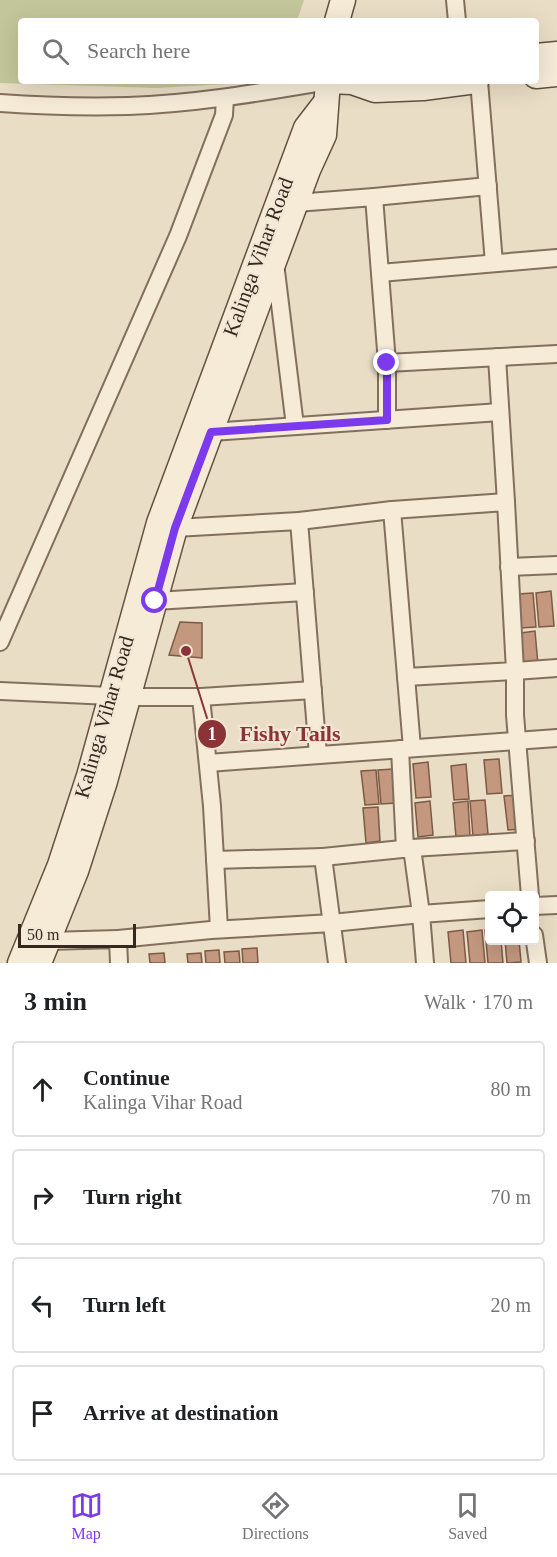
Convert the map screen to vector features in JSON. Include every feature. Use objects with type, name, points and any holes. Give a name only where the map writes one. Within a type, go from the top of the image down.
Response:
[{"type":"street","points":[[338,18],[343,0]]},
{"type":"street","points":[[455,0],[457,18]]},
{"type":"street","points":[[539,56],[557,54]]},
{"type":"street","points":[[539,76],[557,74]]},
{"type":"street","points":[[0,102],[129,106],[327,88],[344,84]]},
{"type":"street","points":[[358,84],[375,90],[454,84]]},
{"type":"street","points":[[478,84],[494,263]]},
{"type":"street","name":"Kalinga Vihar Road","points":[[20,963],[60,865],[88,776],[155,601],[167,525],[211,432],[296,203],[324,135],[327,88]]},
{"type":"street","name":"Kalinga Vihar Road","points":[[43,952],[79,860],[105,781],[120,696],[167,525],[306,128],[327,88]]},
{"type":"street","points":[[0,642],[178,236],[224,115],[225,98]]},
{"type":"street","points":[[296,203],[488,186]]},
{"type":"street","points":[[374,197],[387,363],[387,420]]},
{"type":"street","points":[[380,273],[557,258]]},
{"type":"street","points":[[275,260],[295,426]]},
{"type":"street","points":[[387,363],[557,354]]},
{"type":"street","points":[[497,357],[518,740],[530,891]]},
{"type":"street","points":[[211,432],[500,412]]},
{"type":"street","points":[[167,525],[299,520],[392,510],[506,502]]},
{"type":"street","points":[[392,510],[406,677],[409,848],[421,914],[425,963]]},
{"type":"street","points":[[299,520],[318,755]]},
{"type":"street","points":[[509,567],[557,565]]},
{"type":"street","points":[[155,601],[305,592]]},
{"type":"street","points":[[406,677],[557,668]]},
{"type":"street","points":[[0,692],[201,697],[313,690]]},
{"type":"street","points":[[201,697],[208,763],[219,929]]},
{"type":"street","points":[[208,763],[557,738]]},
{"type":"street","points":[[215,860],[323,857],[409,848],[526,841]]},
{"type":"street","points":[[323,857],[337,963]]},
{"type":"street","points":[[539,906],[557,905]]},
{"type":"street","points":[[43,952],[118,939],[219,929],[332,923],[485,909]]},
{"type":"street","points":[[118,939],[119,963]]},
{"type":"street","points":[[535,945],[538,963]]},
{"type":"green space","points":[[0,0],[304,0],[298,18],[18,18],[18,84],[0,83]]},
{"type":"green space","points":[[31,84],[226,84],[157,88]]},
{"type":"building","points":[[551,591],[554,626],[539,627],[536,593]]},
{"type":"building","points":[[533,593],[536,627],[521,628],[518,594]]},
{"type":"building","points":[[180,622],[202,623],[202,658],[169,655]]},
{"type":"building","points":[[535,631],[538,665],[524,667],[521,633]]},
{"type":"building","points":[[499,759],[502,793],[487,794],[484,760]]},
{"type":"building","points":[[428,762],[431,797],[416,798],[413,764]]},
{"type":"building","points":[[466,764],[469,799],[454,800],[451,766]]},
{"type":"building","points":[[393,769],[396,803],[381,804],[378,770]]},
{"type":"building","points":[[376,770],[379,804],[365,805],[361,771]]},
{"type":"building","points":[[519,795],[522,829],[508,830],[504,796]]},
{"type":"building","points":[[485,800],[488,834],[473,836],[470,801]]},
{"type":"building","points":[[430,801],[433,835],[418,837],[415,803]]},
{"type":"building","points":[[468,801],[470,836],[456,837],[453,803]]},
{"type":"building","points":[[378,807],[380,841],[366,843],[363,808]]},
{"type":"building","points":[[463,930],[466,963],[451,963],[448,932]]},
{"type":"building","points":[[482,930],[485,963],[470,963],[467,932]]},
{"type":"building","points":[[486,945],[501,945],[503,963],[488,963]]},
{"type":"building","points":[[505,945],[519,945],[521,962],[507,963]]},
{"type":"building","points":[[257,948],[258,963],[243,963],[242,949]]},
{"type":"building","points":[[219,950],[220,963],[206,963],[205,951]]},
{"type":"building","points":[[239,951],[240,963],[225,963],[224,952]]},
{"type":"building","points":[[164,953],[165,963],[150,963],[149,954]]},
{"type":"building","points":[[201,953],[202,963],[188,963],[187,954]]},
{"type":"place","name":"Fishy Tails","points":[[186,651]]},
{"type":"route","points":[[155,601],[175,528],[211,432],[387,420],[387,363]]}]
